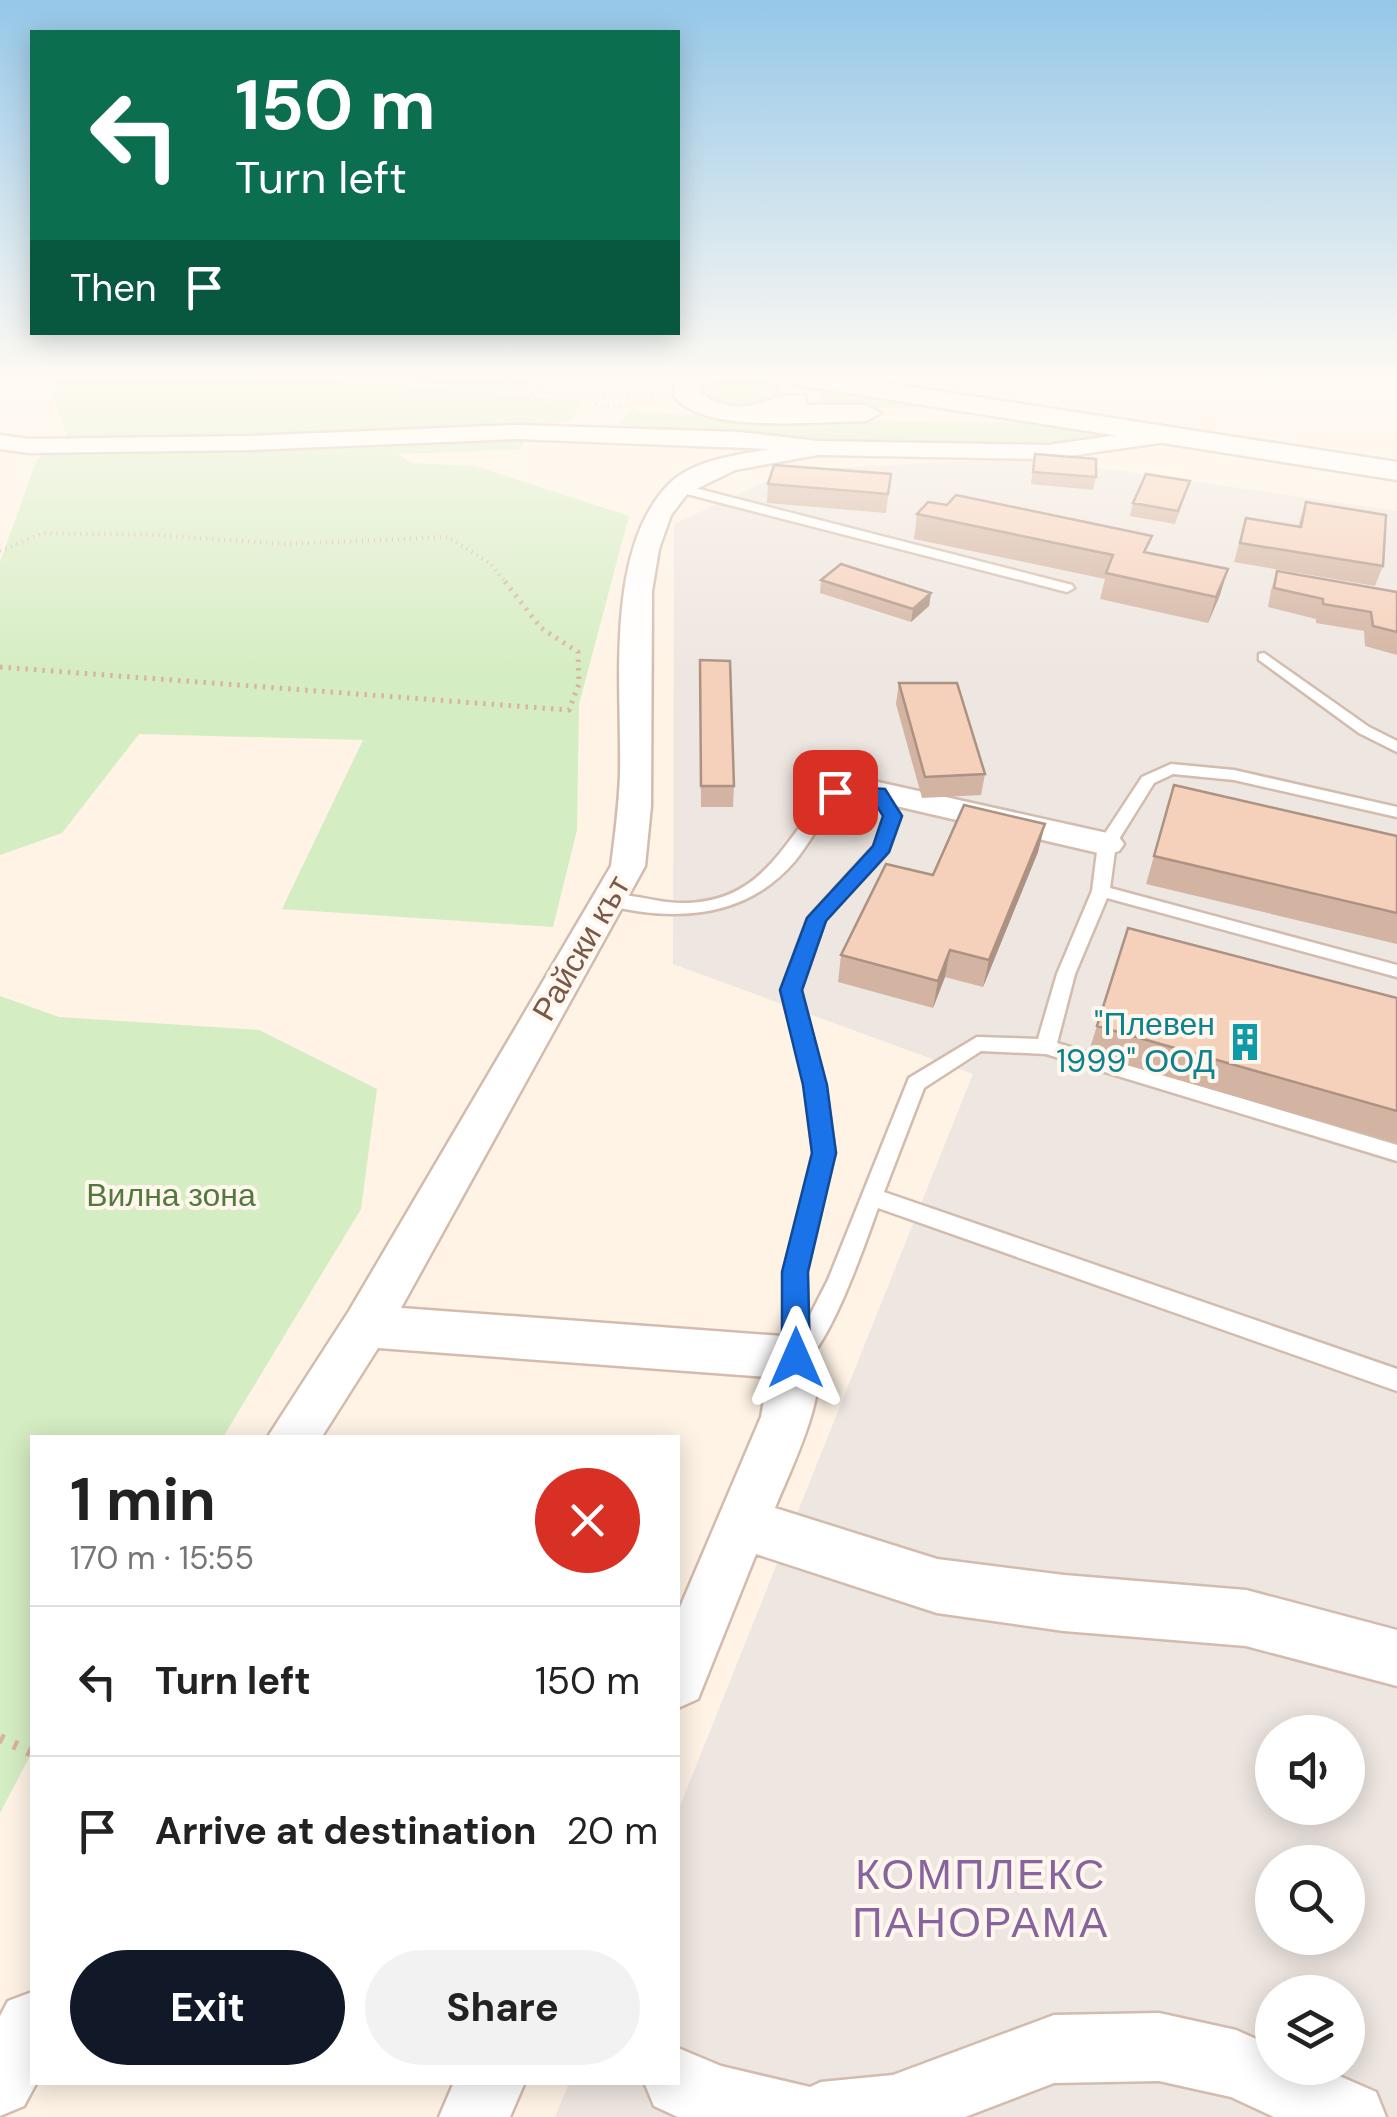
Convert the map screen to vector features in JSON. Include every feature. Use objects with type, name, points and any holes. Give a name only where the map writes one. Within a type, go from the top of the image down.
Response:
[{"type":"street","points":[[679,488],[707,476]]},
{"type":"street","name":"Райски кът","points":[[294,1435],[366,1326],[628,866],[635,806],[638,585],[659,512],[679,488]]},
{"type":"street","points":[[878,792],[1107,844]]},
{"type":"street","points":[[366,1326],[796,1358],[786,1417],[680,1675]]},
{"type":"street","points":[[743,1524],[937,1586],[1064,1603],[1246,1618],[1397,1658]]},
{"type":"street","points":[[0,2082],[30,2029]]},
{"type":"street","points":[[820,2117],[894,2110],[1054,2048],[1159,2047],[1236,2064],[1352,2117]]},
{"type":"street","points":[[680,2083],[719,2100],[798,2117]]},
{"type":"street","points":[[474,2117],[490,2085]]},
{"type":"lane","points":[[679,488],[1067,588]]},
{"type":"lane","points":[[1264,657],[1364,730],[1397,747]]},
{"type":"lane","points":[[1046,1047],[1066,974],[1101,891],[1107,844],[1148,780],[1171,770],[1234,775],[1397,812]]},
{"type":"lane","points":[[608,900],[663,910],[706,909],[755,891],[790,855],[816,813],[835,792],[878,792],[893,816],[882,848],[817,918],[791,990],[815,1085],[824,1153],[795,1272],[796,1358]]},
{"type":"lane","points":[[1101,891],[1397,972]]},
{"type":"lane","points":[[796,1358],[813,1336],[837,1286],[916,1083],[977,1044],[1046,1047],[1397,1153]]},
{"type":"lane","points":[[872,1197],[1397,1380]]},
{"type":"path","points":[[0,551],[43,532],[286,544],[448,537],[491,564],[541,628],[578,652],[579,684],[569,710],[0,667]]},
{"type":"path","points":[[0,1738],[30,1752]]},
{"type":"shaded area","points":[[778,476],[1155,476],[1397,511],[1397,2117],[555,2117],[568,2085],[680,2085],[680,1806],[973,1074],[673,964],[674,524]]},
{"type":"green space","points":[[31,476],[505,476],[629,516],[579,704],[577,830],[553,927],[282,909],[363,740],[139,734],[62,833],[0,855],[0,562]]},
{"type":"green space","name":"Вилна зона","points":[[0,996],[59,1017],[259,1030],[377,1089],[361,1209],[224,1435],[30,1435],[30,1756],[0,1813]]},
{"type":"building","points":[[771,476],[891,476],[888,494],[768,484]]},
{"type":"building","points":[[1145,476],[1190,481],[1178,511],[1133,503]]},
{"type":"building","points":[[956,495],[1152,536],[1144,552],[1228,569],[1216,597],[1106,573],[1113,555],[917,514],[928,502],[947,505]]},
{"type":"building","points":[[1306,502],[1386,515],[1383,566],[1240,543],[1246,518],[1301,527]]},
{"type":"building","points":[[841,564],[931,593],[913,609],[821,580]]},
{"type":"building","points":[[1277,571],[1397,592],[1397,632],[1373,626],[1371,612],[1323,604],[1323,599],[1274,588]]},
{"type":"building","points":[[700,660],[730,661],[734,786],[701,786]]},
{"type":"building","points":[[899,683],[957,683],[985,774],[925,777]]},
{"type":"building","points":[[1174,785],[1397,836],[1397,913],[1154,856]]},
{"type":"building","points":[[964,805],[1045,824],[989,960],[950,950],[938,981],[841,955],[886,864],[933,875]]},
{"type":"building","name":"\"Плевен 1999\" ООД","points":[[1128,928],[1397,998],[1397,1111],[1097,1026]]},
{"type":"place","name":"\"Плевен 1999\" ООД","points":[[1245,1042]]},
{"type":"district","name":"КОМПЛЕКС ПАНОРАМА","points":[[981,1898]]},
{"type":"route","points":[[796,1358],[795,1272],[824,1153],[815,1085],[791,990],[817,918],[882,848],[893,816],[878,792],[835,792]]}]
